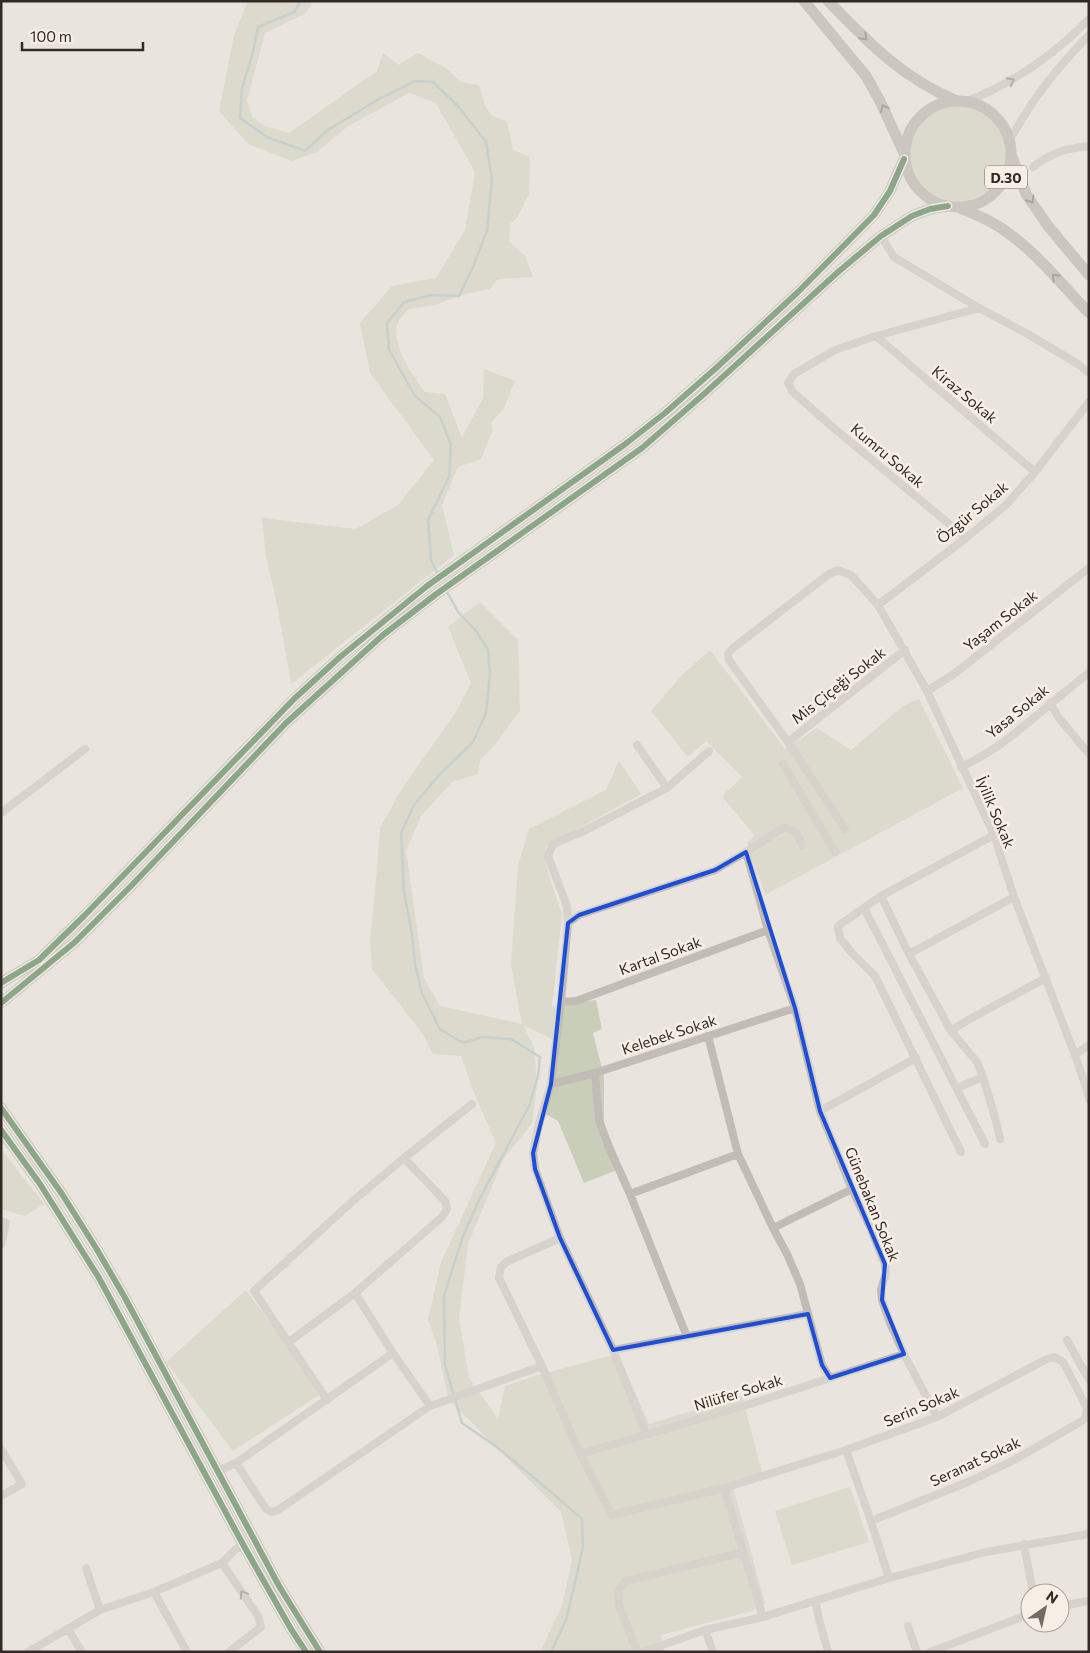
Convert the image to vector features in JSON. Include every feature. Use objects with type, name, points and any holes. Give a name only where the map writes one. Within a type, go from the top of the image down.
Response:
[{"type":"highway","points":[[804,1],[866,76],[880,101],[904,156],[907,172],[914,185],[923,195],[935,202],[982,217],[1009,233],[1035,255],[1089,313]]},
{"type":"highway","name":"D.30","points":[[828,1],[880,53],[922,85],[981,106],[994,114],[1004,126],[1010,140],[1011,155],[1009,169],[1003,182],[994,193],[982,201],[969,206],[953,207]]},
{"type":"highway","points":[[1,1003],[82,936],[138,880],[286,723],[431,591],[452,568],[549,500],[665,413],[798,292],[874,215],[890,191],[904,156],[905,141],[915,120],[933,106],[944,102],[961,100]]},
{"type":"highway","name":"D.30","points":[[1011,155],[1026,194],[1048,226],[1089,275]]},
{"type":"highway","points":[[1,983],[39,960],[294,699],[370,632],[431,591],[457,580],[642,448],[838,272],[881,236],[912,216],[930,210],[953,207]]},
{"type":"highway","points":[[1,1108],[62,1194],[96,1248],[279,1586],[322,1652]]},
{"type":"highway","points":[[1,1130],[40,1184],[99,1278],[243,1543],[306,1652]]},
{"type":"street","points":[[961,100],[990,92],[1020,76],[1052,53],[1089,19]]},
{"type":"street","points":[[1010,140],[1039,91],[1089,35]]},
{"type":"street","points":[[1033,167],[1049,156],[1071,148],[1089,146]]},
{"type":"street","points":[[881,236],[894,257],[979,308],[1026,332],[1078,364],[1089,373]]},
{"type":"street","points":[[876,336],[979,308]]},
{"type":"street","name":"Kumru Sokak","points":[[876,336],[835,350],[794,374],[788,383],[793,392],[966,538]]},
{"type":"street","name":"Kiraz Sokak","points":[[876,336],[1035,472]]},
{"type":"street","name":"Özgür Sokak","points":[[878,605],[1006,505],[1035,472],[1089,402]]},
{"type":"street","name":"Yaşam Sokak","points":[[926,691],[954,674],[1089,568]]},
{"type":"street","name":"İyilik Sokak","points":[[788,742],[730,660],[728,654],[733,648],[829,574],[838,570],[851,575],[878,605],[905,650],[926,691],[994,835],[1014,897],[1075,1055],[1089,1099]]},
{"type":"street","name":"Mis Çiçeği Sokak","points":[[788,742],[905,650]]},
{"type":"street","name":"Yasa Sokak","points":[[961,767],[977,759],[1012,735],[1089,673]]},
{"type":"street","points":[[1050,703],[1059,718],[1089,754]]},
{"type":"street","points":[[788,742],[846,829]]},
{"type":"street","points":[[637,745],[667,788]]},
{"type":"street","points":[[1,814],[85,749]]},
{"type":"street","points":[[646,1434],[613,1350],[560,1238],[535,1169],[533,1153],[539,1124],[552,1084],[568,923],[567,906],[548,856],[553,844],[584,831],[667,788],[710,751]]},
{"type":"street","points":[[783,764],[835,852]]},
{"type":"street","points":[[568,923],[580,915],[715,870],[784,827],[796,832],[802,844]]},
{"type":"street","points":[[961,1152],[875,976],[840,938],[838,926],[881,896],[994,835]]},
{"type":"street","name":"Günebakan Sokak","points":[[746,852],[768,930],[795,1008],[820,1111],[852,1189],[886,1264],[886,1273],[881,1290],[882,1300],[904,1354],[937,1417]]},
{"type":"street","points":[[881,896],[909,954],[951,1031],[976,1062],[983,1077],[1000,1139]]},
{"type":"street","points":[[909,954],[1014,897]]},
{"type":"street","points":[[864,908],[986,1144]]},
{"type":"street","name":"Kartal Sokak","points":[[561,1002],[576,1001],[768,930]]},
{"type":"street","points":[[951,1031],[1046,978]]},
{"type":"street","name":"Kelebek Sokak","points":[[552,1084],[594,1073],[795,1008]]},
{"type":"street","points":[[708,1036],[738,1154],[800,1284],[822,1365],[830,1378]]},
{"type":"street","points":[[1075,1055],[1089,1045]]},
{"type":"street","points":[[820,1111],[916,1058]]},
{"type":"street","points":[[594,1073],[599,1120],[687,1337]]},
{"type":"street","points":[[957,1088],[983,1077]]},
{"type":"street","points":[[327,1400],[254,1291],[354,1200],[472,1104]]},
{"type":"street","points":[[630,1194],[738,1154]]},
{"type":"street","points":[[289,1342],[356,1293],[442,1217],[447,1209],[445,1201],[404,1158]]},
{"type":"street","points":[[773,1228],[852,1189]]},
{"type":"street","points":[[1,1221],[6,1223],[1,1244]]},
{"type":"street","points":[[560,1238],[506,1262],[501,1267],[499,1278],[542,1366],[580,1454]]},
{"type":"street","points":[[356,1293],[393,1353],[433,1404]]},
{"type":"street","points":[[613,1350],[808,1314]]},
{"type":"street","points":[[1067,1340],[1089,1380]]},
{"type":"street","points":[[218,1471],[236,1463],[393,1353]]},
{"type":"street","name":"Nilüfer Sokak","points":[[580,1454],[750,1404],[904,1354]]},
{"type":"street","name":"Serin Sokak","points":[[580,1454],[612,1515],[724,1488],[846,1450],[937,1417],[1047,1359],[1054,1358],[1063,1362],[1087,1408],[1086,1417]]},
{"type":"street","points":[[236,1463],[266,1509],[272,1512],[278,1510],[433,1404],[542,1366]]},
{"type":"street","name":"Seranat Sokak","points":[[871,1521],[968,1482],[1014,1460],[1082,1422],[1086,1417]]},
{"type":"street","points":[[1,1449],[22,1484],[1,1496]]},
{"type":"street","points":[[846,1450],[889,1578]]},
{"type":"street","points":[[724,1488],[763,1617]]},
{"type":"street","points":[[643,1652],[705,1630],[763,1617],[889,1578],[986,1552],[1024,1544],[1087,1535]]},
{"type":"street","points":[[28,1652],[100,1610],[154,1592],[222,1563],[243,1543]]},
{"type":"street","points":[[1024,1544],[1031,1583]]},
{"type":"street","points":[[637,1652],[619,1605],[618,1590],[626,1581],[744,1552]]},
{"type":"street","points":[[222,1563],[258,1616],[261,1627],[229,1652]]},
{"type":"street","points":[[86,1568],[100,1610]]},
{"type":"street","points":[[154,1592],[187,1652]]},
{"type":"street","points":[[816,1600],[818,1616],[828,1652]]},
{"type":"street","points":[[1070,1604],[1089,1601]]},
{"type":"street","points":[[930,1652],[1020,1618]]},
{"type":"street","points":[[908,1626],[917,1652]]},
{"type":"street","points":[[68,1629],[82,1652]]},
{"type":"street","points":[[705,1630],[713,1652]]},
{"type":"highlighted area","points":[[746,852],[795,1008],[820,1111],[885,1264],[882,1300],[904,1354],[830,1378],[822,1365],[808,1314],[613,1350],[560,1238],[535,1169],[533,1153],[551,1084],[568,923],[579,915],[715,870]]},
{"type":"green space","points":[[248,1],[313,1],[306,13],[265,33],[247,100],[252,117],[265,126],[289,133],[377,71],[383,53],[399,65],[418,53],[447,69],[461,82],[479,85],[485,106],[492,116],[507,121],[513,150],[530,157],[529,194],[517,218],[510,224],[509,242],[525,256],[533,277],[498,279],[490,289],[465,294],[435,305],[408,309],[397,325],[396,333],[400,351],[410,369],[425,392],[445,394],[462,438],[483,398],[484,369],[515,381],[504,408],[491,423],[493,430],[481,459],[458,467],[442,505],[454,555],[291,684],[278,609],[266,557],[262,518],[356,529],[398,505],[434,460],[370,373],[360,323],[392,286],[436,278],[465,230],[475,172],[436,103],[409,93],[348,126],[317,152],[292,161],[248,144],[219,111],[234,35]]},
{"type":"green space","points":[[958,105],[976,109],[992,119],[1002,135],[1006,153],[1002,171],[992,187],[976,197],[958,201],[940,197],[924,187],[914,171],[910,153],[914,135],[924,119],[940,109]]},
{"type":"green space","points":[[480,602],[518,640],[520,711],[492,748],[480,760],[478,774],[452,782],[421,816],[406,851],[424,978],[440,1006],[522,1024],[511,965],[518,866],[529,829],[606,790],[619,761],[641,794],[545,847],[548,874],[562,914],[552,1006],[596,1000],[602,1029],[593,1033],[604,1077],[604,1123],[622,1168],[584,1183],[558,1121],[544,1113],[554,1040],[523,1025],[534,1047],[537,1083],[532,1123],[503,1160],[468,1244],[459,1318],[469,1378],[498,1419],[505,1386],[605,1357],[619,1356],[649,1424],[742,1396],[763,1476],[731,1481],[765,1603],[752,1611],[661,1635],[664,1652],[540,1652],[562,1606],[572,1560],[561,1512],[449,1400],[436,1342],[428,1320],[441,1262],[496,1143],[474,1093],[461,1056],[433,1054],[422,1033],[372,969],[370,941],[380,828],[400,792],[457,710],[471,683],[448,627]]},
{"type":"green space","points":[[710,650],[785,749],[817,728],[851,750],[903,706],[919,699],[963,788],[765,895],[747,843],[755,836],[722,796],[742,777],[706,741],[688,757],[651,711],[683,674]]},
{"type":"green space","points":[[1,1149],[44,1204],[25,1216],[1,1209]]},
{"type":"green space","points":[[246,1290],[322,1393],[233,1451],[166,1362]]},
{"type":"green space","points":[[850,1487],[869,1542],[792,1565],[775,1511]]},
{"type":"waterway","points":[[301,1],[294,12],[258,27],[253,52],[242,88],[240,118],[267,137],[305,151],[328,130],[379,99],[415,81],[433,82],[457,105],[486,142],[492,180],[487,231],[459,296],[431,295],[404,302],[387,323],[389,350],[415,396],[440,417],[451,445],[449,477],[428,520],[431,560],[438,574]]},
{"type":"waterway","points":[[446,590],[458,612],[477,632],[488,650],[490,675],[486,713],[473,742],[440,774],[414,805],[401,833],[404,892],[412,934],[415,965],[422,993],[440,1029],[463,1043],[482,1037],[511,1039],[540,1057],[538,1076],[529,1106],[480,1198],[463,1236],[444,1296],[445,1365],[462,1423],[494,1445],[582,1519],[583,1547],[574,1587],[566,1620],[551,1652]]},
{"type":"cycle path","points":[[1,983],[39,960],[294,699],[340,657],[427,586],[624,445],[665,413],[715,369],[798,292],[874,215],[890,191],[904,159]]},
{"type":"cycle path","points":[[1,1003],[75,942],[286,723],[383,635],[435,595],[642,448],[838,272],[881,236],[912,216],[930,209],[948,206]]},
{"type":"cycle path","points":[[1,1108],[62,1194],[96,1248],[124,1296],[279,1586],[320,1652]]},
{"type":"cycle path","points":[[1,1130],[40,1184],[99,1278],[245,1548],[306,1652]]}]
